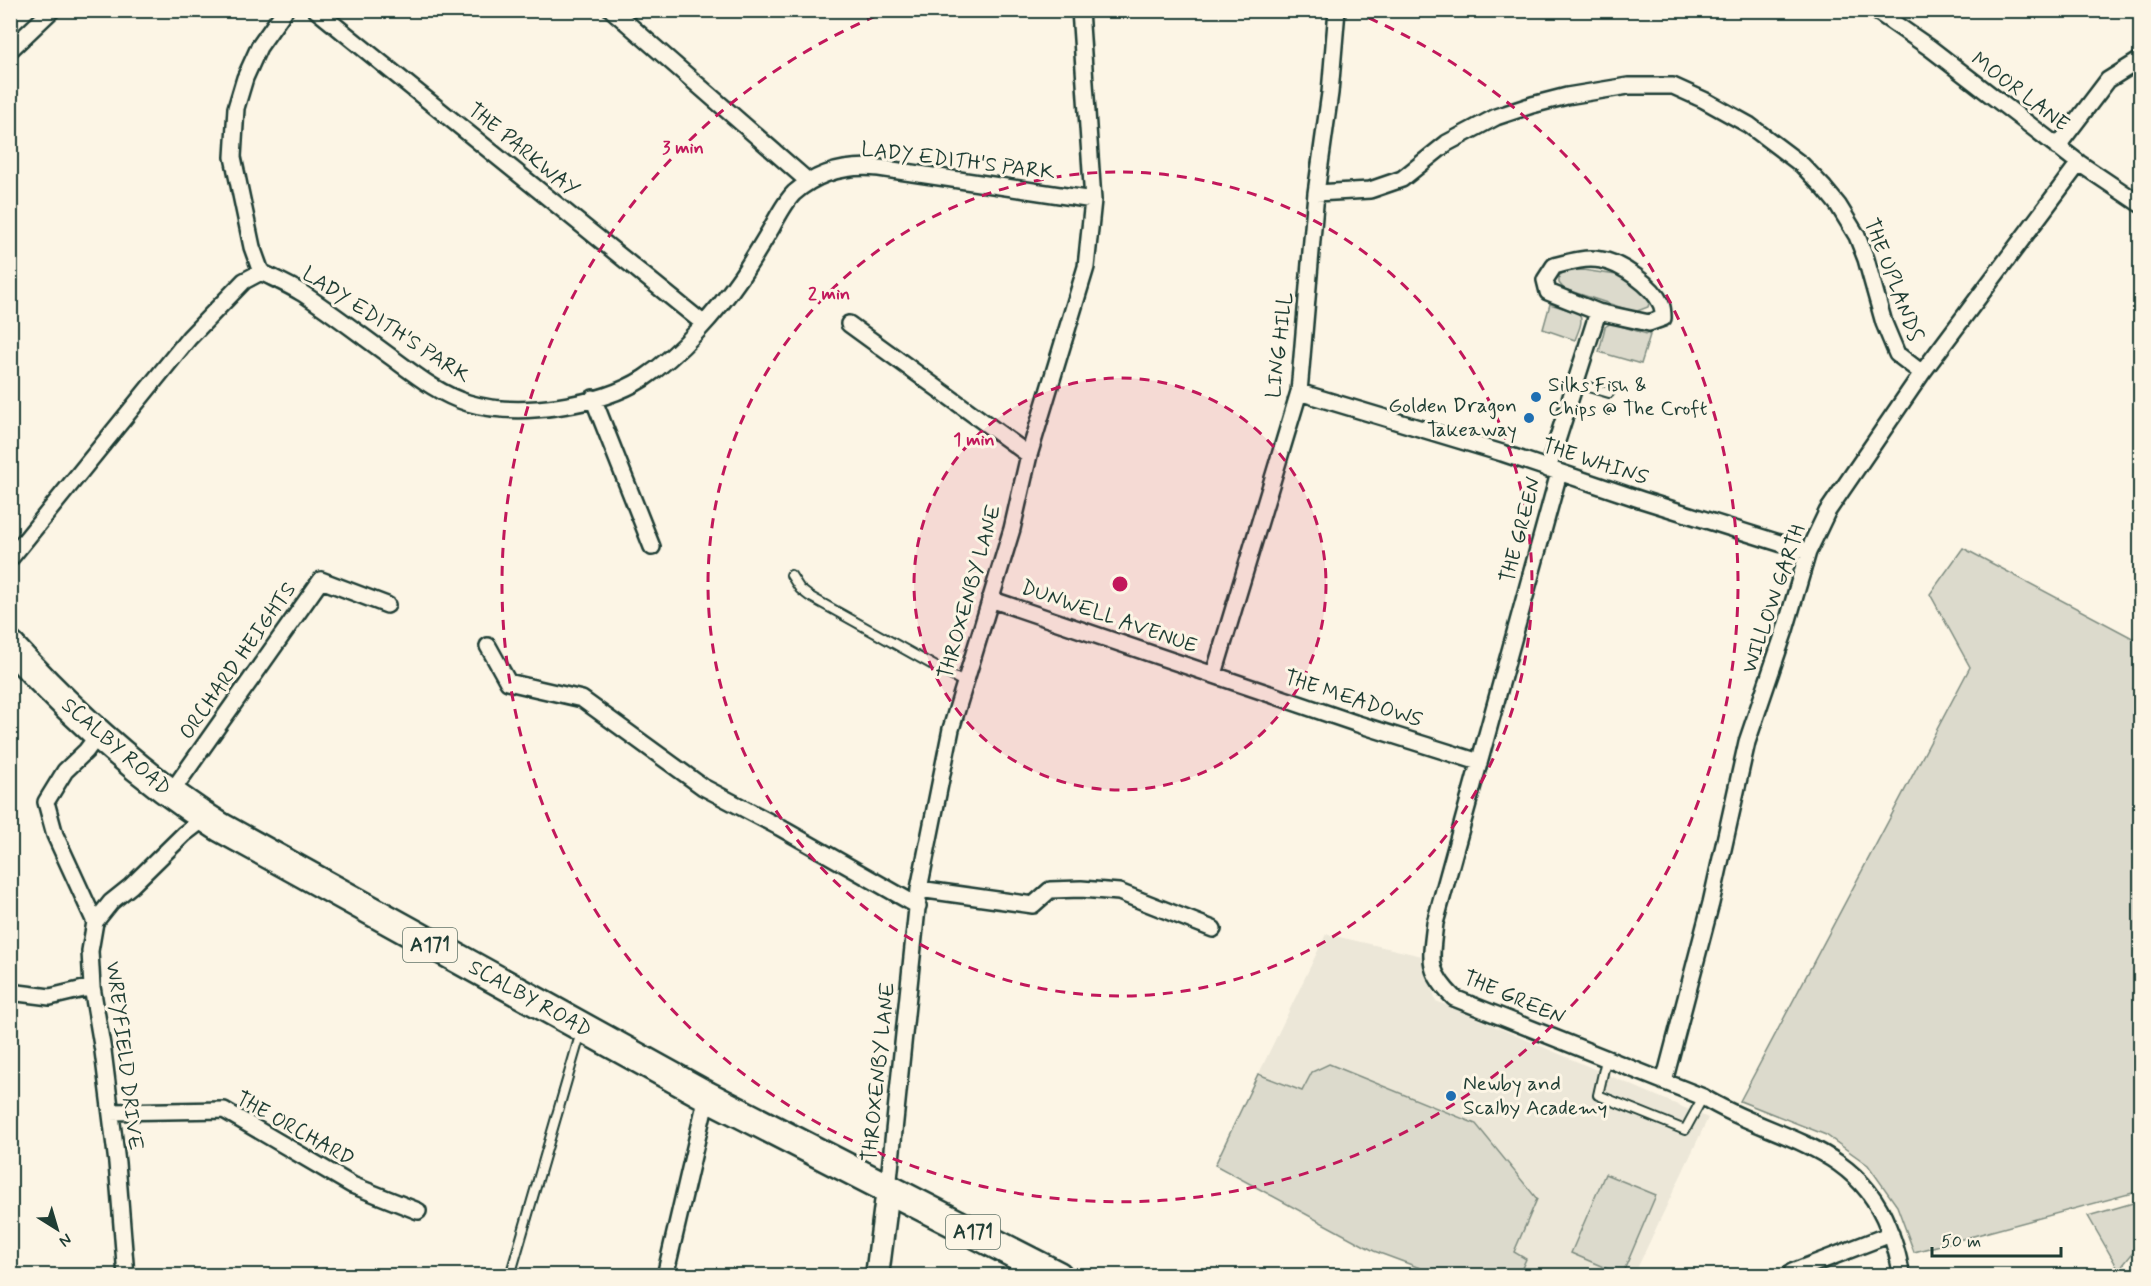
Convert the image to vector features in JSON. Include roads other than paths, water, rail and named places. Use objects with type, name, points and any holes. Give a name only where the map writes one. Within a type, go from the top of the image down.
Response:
[{"type":"highway","name":"SCALBY ROAD","points":[[10,646],[98,735],[170,794],[246,843],[707,1096],[1058,1275]]},
{"type":"street","points":[[10,50],[52,10]]},
{"type":"street","points":[[10,559],[189,338],[244,281],[261,272],[252,247],[233,157],[236,108],[245,78],[259,47],[285,10]]},
{"type":"street","name":"THE PARKWAY","points":[[316,10],[703,323]]},
{"type":"street","points":[[612,10],[809,182]]},
{"type":"street","name":"THROXENBY LANE","points":[[888,1189],[919,889],[951,729],[1012,529],[1029,454],[1086,267],[1093,200],[1080,10]]},
{"type":"street","name":"LING HILL","points":[[1214,674],[1299,392],[1316,193],[1337,10]]},
{"type":"street","name":"MOOR LANE","points":[[1875,10],[1930,48],[2057,147],[2140,204]]},
{"type":"street","points":[[2057,147],[2108,80],[2140,60]]},
{"type":"street","name":"THE UPLANDS","points":[[1316,193],[1370,190],[1402,179],[1447,143],[1496,117],[1532,105],[1567,96],[1628,86],[1673,86],[1749,124],[1802,165],[1824,188],[1838,205],[1857,236],[1884,322],[1897,354],[1922,373]]},
{"type":"street","name":"WILLOW GARTH","points":[[1664,1082],[1711,903],[1747,742],[1785,630],[1808,552],[1827,512],[1922,373],[2079,163]]},
{"type":"street","name":"LADY EDITH'S PARK","points":[[261,272],[300,292],[416,374],[458,399],[486,408],[519,410],[565,406],[619,390],[642,380],[663,364],[685,344],[740,279],[793,194],[816,178],[860,166],[1093,200]]},
{"type":"street","points":[[1579,260],[1601,260],[1617,265],[1651,288],[1663,306],[1664,318],[1649,323],[1598,312],[1548,292],[1545,280],[1554,266],[1579,260]]},
{"type":"street","name":"THE GREEN","points":[[1598,312],[1575,383],[1436,923],[1431,961],[1438,982],[1454,998],[1703,1097],[1726,1111],[1826,1155],[1850,1171],[1870,1190],[1883,1213],[1891,1234],[1901,1275]]},
{"type":"street","points":[[849,324],[1029,454]]},
{"type":"street","name":"THE WHINS","points":[[1299,392],[1502,453],[1808,552]]},
{"type":"street","points":[[593,398],[652,547]]},
{"type":"street","name":"ORCHARD HEIGHTS","points":[[170,794],[321,580],[387,605]]},
{"type":"street","name":"DUNWELL AVENUE","points":[[990,599],[1214,674]]},
{"type":"street","points":[[488,646],[508,682],[582,699],[703,787],[779,827],[918,906]]},
{"type":"street","name":"THE MEADOWS","points":[[1214,674],[1355,723],[1479,762]]},
{"type":"street","points":[[98,735],[86,751],[65,771],[46,802],[55,835],[95,922],[111,902],[131,886],[184,834],[205,818]]},
{"type":"street","points":[[919,889],[1033,905],[1050,890],[1081,888],[1119,892],[1213,929]]},
{"type":"street","name":"WREYFIELD DRIVE","points":[[95,922],[90,951],[92,987],[111,1112],[126,1275]]},
{"type":"street","points":[[10,992],[50,997],[92,987]]},
{"type":"street","points":[[665,1275],[707,1096]]},
{"type":"street","name":"THE ORCHARD","points":[[111,1112],[224,1110],[352,1185],[418,1211]]},
{"type":"street","points":[[877,1275],[888,1189]]},
{"type":"street","points":[[1792,1272],[1891,1234]]},
{"type":"lane","points":[[1575,383],[1609,393]]},
{"type":"lane","points":[[791,575],[800,589],[809,596],[965,683]]},
{"type":"lane","points":[[510,1275],[582,1028]]},
{"type":"lane","points":[[1606,1060],[1598,1095],[1685,1130],[1703,1097]]},
{"type":"place","name":"Silks Fish & Chips @ The Croft","points":[[1536,397]]},
{"type":"place","name":"Golden Dragon Takeaway","points":[[1529,418]]},
{"type":"place","name":"Newby and Scalby Academy","points":[[1451,1096]]}]
